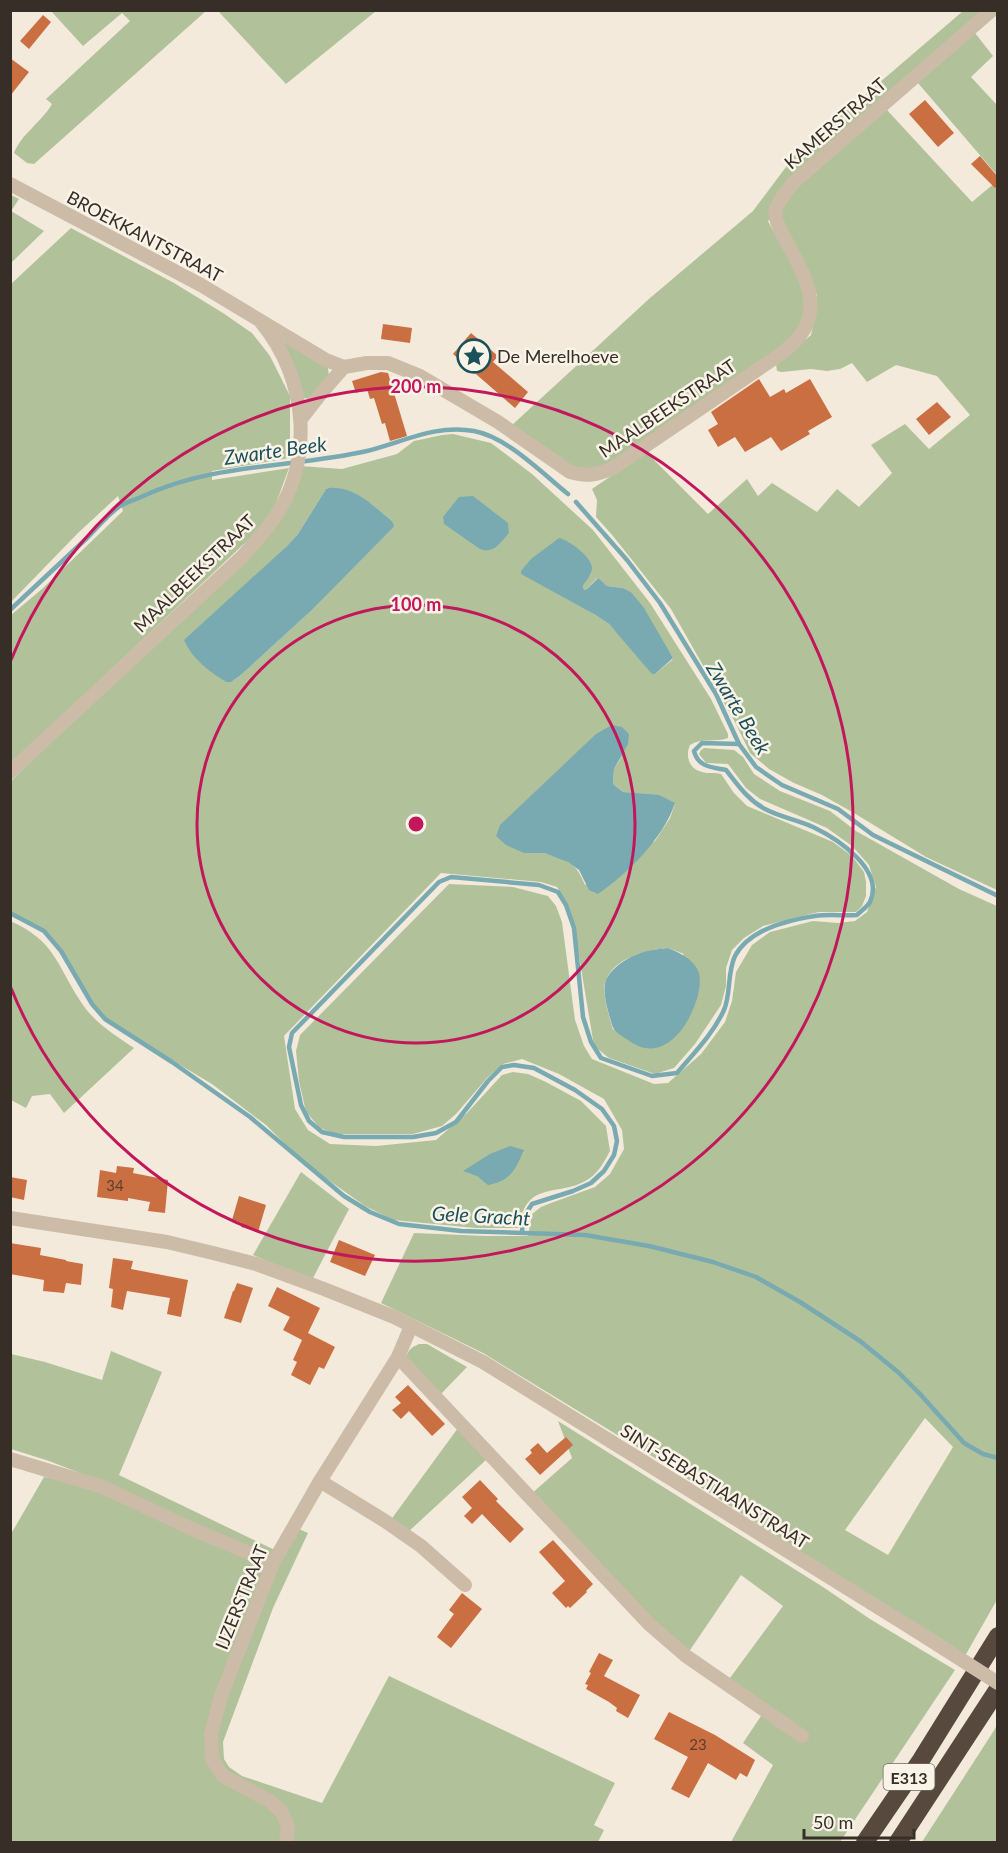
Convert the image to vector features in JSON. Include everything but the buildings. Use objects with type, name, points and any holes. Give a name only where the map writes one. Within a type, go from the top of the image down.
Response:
[{"type":"highway","name":"E313","points":[[866,1842],[921,1760],[998,1636]]},
{"type":"highway","name":"E313","points":[[898,1842],[998,1689]]},
{"type":"street","name":"KAMERSTRAAT","points":[[782,353],[799,338],[805,328],[810,314],[811,296],[805,277],[778,226],[775,210],[794,182],[992,10]]},
{"type":"street","name":"BROEKKANTSTRAAT","points":[[10,184],[201,285],[326,360],[345,367]]},
{"type":"street","name":"BROEKKANTSTRAAT","points":[[261,322],[273,337],[292,375],[301,419]]},
{"type":"street","name":"MAALBEEKSTRAAT","points":[[345,367],[378,362],[406,369],[498,422],[570,471],[581,475],[597,475],[613,468],[782,353]]},
{"type":"street","points":[[301,419],[322,391],[345,367]]},
{"type":"street","name":"MAALBEEKSTRAAT","points":[[10,772],[243,556],[271,524],[289,490],[296,470],[301,419]]},
{"type":"street","name":"SINT-SEBASTIAANSTRAAT","points":[[10,1218],[167,1242],[224,1255],[324,1288],[394,1317],[483,1362],[998,1683]]},
{"type":"street","points":[[411,1326],[398,1357],[649,1624],[686,1656],[802,1736]]},
{"type":"street","name":"IJZERSTRAAT","points":[[286,1842],[288,1827],[282,1812],[270,1801],[223,1776],[212,1759],[211,1734],[221,1696],[273,1563],[320,1482],[398,1357]]},
{"type":"street","points":[[10,1459],[103,1487],[190,1528],[273,1563]]},
{"type":"street","points":[[320,1482],[421,1546],[465,1585]]},
{"type":"green space","points":[[51,11],[206,11],[34,164],[27,163],[14,153],[17,146],[52,104],[46,99],[130,21],[122,13],[83,46]]},
{"type":"green space","points":[[218,11],[376,11],[286,84]]},
{"type":"green space","points":[[963,11],[997,11],[997,14],[975,33],[993,56],[971,77],[997,103],[997,175],[918,83],[887,110],[972,202],[997,181],[997,890],[926,857],[822,795],[769,769],[750,753],[671,609],[596,517],[597,500],[592,489],[646,452],[708,514],[747,479],[758,496],[772,483],[817,512],[837,489],[859,507],[892,473],[871,445],[905,424],[929,449],[970,415],[937,376],[896,365],[867,382],[852,363],[840,369],[827,371],[811,369],[777,371],[776,364],[811,335],[817,296],[812,281],[789,240],[780,210],[768,221],[795,270],[804,297],[801,322],[788,342],[618,459],[597,470],[575,469],[511,426],[650,298],[753,211],[795,155]]},
{"type":"green space","points":[[11,195],[19,199],[11,211]]},
{"type":"green space","points":[[11,211],[44,231],[11,263]]},
{"type":"green space","points":[[71,228],[174,283],[223,313],[252,333],[270,356],[290,396],[290,458],[212,471],[212,480],[289,468],[275,506],[265,524],[11,764],[11,615],[42,589],[123,511],[118,496],[78,533],[11,602],[11,284]]},
{"type":"green space","points":[[285,342],[328,368],[329,376],[308,399],[302,397],[283,348]]},
{"type":"green space","points":[[453,434],[491,443],[532,474],[593,530],[650,603],[711,699],[728,734],[728,738],[700,741],[690,745],[688,758],[691,765],[704,773],[721,774],[734,793],[747,806],[833,842],[852,856],[864,872],[866,882],[866,896],[862,906],[856,912],[819,912],[763,926],[744,938],[732,950],[726,968],[726,986],[721,1005],[695,1044],[674,1068],[655,1074],[609,1058],[594,1046],[574,926],[557,887],[541,882],[441,873],[284,1036],[295,1109],[308,1130],[330,1144],[376,1146],[436,1140],[467,1113],[502,1075],[513,1072],[528,1074],[546,1082],[581,1101],[606,1126],[610,1151],[599,1169],[590,1178],[568,1188],[537,1195],[523,1212],[519,1228],[476,1228],[393,1220],[365,1206],[303,1162],[266,1125],[212,1084],[106,1018],[87,995],[60,950],[46,932],[11,913],[10,782],[160,636],[235,567],[300,466],[342,469],[397,454],[414,441]],"holes":[[[326,489],[348,491],[363,498],[392,521],[392,529],[312,610],[241,675],[226,682],[198,660],[275,559],[298,534]],[[556,540],[575,547],[585,559],[591,573],[583,586],[584,590],[597,578],[607,586],[623,588],[631,592],[673,658],[672,660],[655,674],[609,624],[594,614]],[[623,755],[614,769],[613,784],[623,792],[640,794],[675,804],[670,818],[655,841],[585,885],[574,866],[544,853]],[[668,948],[684,954],[613,1030],[605,994],[605,983],[609,974],[622,961],[640,953]]]},
{"type":"green space","points":[[704,748],[734,750],[743,757],[754,774],[780,791],[830,811],[856,831],[959,889],[997,906],[998,1598],[965,1656],[660,1461],[483,1353],[381,1303],[414,1233],[528,1236],[532,1214],[541,1207],[595,1187],[610,1174],[624,1149],[622,1130],[604,1099],[559,1074],[522,1059],[503,1064],[442,1126],[413,1134],[336,1134],[320,1128],[306,1112],[299,1081],[296,1051],[300,1035],[449,884],[513,887],[548,896],[556,906],[562,922],[575,1020],[584,1046],[592,1059],[654,1084],[668,1083],[701,1054],[725,1022],[732,1001],[736,972],[752,945],[770,932],[813,921],[838,923],[855,921],[867,912],[876,887],[869,865],[852,846],[827,828],[760,799],[746,788],[728,764],[706,763],[699,754]],"holes":[[[925,1418],[953,1447],[888,1555],[845,1530]]]},
{"type":"green space","points":[[10,921],[25,928],[45,945],[91,1014],[104,1027],[134,1048],[64,1113],[50,1094],[32,1096],[26,1108],[11,1100]]},
{"type":"green space","points":[[301,1172],[349,1209],[312,1280],[253,1255]]},
{"type":"green space","points":[[419,1344],[427,1344],[467,1367],[439,1396],[406,1357],[411,1349]]},
{"type":"green space","points":[[111,1351],[162,1372],[119,1475],[285,1555],[299,1529],[308,1533],[273,1608],[223,1742],[224,1759],[229,1767],[242,1776],[322,1803],[389,1676],[615,1783],[594,1825],[604,1830],[598,1842],[11,1842],[11,1534],[44,1477],[75,1483],[113,1486],[11,1449],[11,1354],[102,1380]]},
{"type":"green space","points":[[558,1421],[823,1587],[870,1619],[955,1670],[840,1842],[731,1842],[773,1765],[743,1743],[767,1707],[727,1682],[783,1606],[741,1575],[688,1653],[655,1624],[530,1495],[572,1458]]},
{"type":"green space","points":[[458,1428],[487,1459],[407,1533],[390,1521]]},
{"type":"green space","points":[[997,1725],[997,1842],[922,1842],[993,1732]]},
{"type":"water","points":[[326,489],[347,490],[363,498],[392,521],[394,526],[312,610],[241,675],[231,682],[226,682],[196,659],[184,640],[286,547],[298,534]]},
{"type":"water","points":[[473,496],[508,523],[509,533],[493,549],[480,549],[444,524],[443,517],[459,497]]},
{"type":"water","points":[[559,538],[579,550],[591,564],[592,570],[583,586],[584,590],[598,578],[607,586],[623,588],[631,592],[644,608],[673,658],[655,674],[652,674],[609,624],[521,574],[531,559]]},
{"type":"water","points":[[612,725],[622,727],[629,734],[628,744],[614,769],[613,784],[623,792],[659,795],[675,803],[662,829],[643,854],[621,876],[598,894],[589,890],[579,870],[568,862],[544,853],[524,853],[506,845],[496,836],[500,825],[596,734]]},
{"type":"water","points":[[668,948],[686,957],[697,968],[700,979],[698,995],[689,1019],[673,1039],[653,1048],[641,1047],[616,1032],[613,1027],[606,1000],[605,983],[612,971],[632,956]]},
{"type":"water","points":[[510,1146],[524,1150],[515,1169],[502,1181],[488,1185],[477,1176],[463,1171],[490,1154]]},
{"type":"waterway","name":"Zwarte Beek","points":[[10,610],[120,506],[168,486],[224,472],[367,451],[420,435],[460,429],[474,431],[499,440],[524,457],[568,494]]},
{"type":"waterway","name":"Zwarte Beek","points":[[576,502],[627,560],[660,603],[716,694],[739,744],[756,767],[782,785],[838,809],[873,835],[998,896]]},
{"type":"waterway","points":[[522,1232],[523,1218],[532,1204],[591,1183],[604,1171],[614,1155],[617,1141],[614,1126],[602,1109],[575,1090],[534,1068],[514,1065],[502,1067],[456,1122],[436,1133],[413,1137],[344,1137],[322,1132],[309,1121],[301,1105],[289,1047],[292,1033],[439,882],[451,877],[539,885],[558,892],[566,905],[574,928],[583,1017],[591,1042],[601,1058],[652,1076],[677,1073],[720,1019],[728,997],[731,969],[741,947],[759,933],[793,920],[820,915],[857,915],[870,902],[873,890],[871,878],[865,867],[835,839],[813,827],[765,809],[753,801],[726,770],[702,763],[694,751],[702,743],[739,744]]},
{"type":"waterway","name":"Gele Gracht","points":[[10,913],[44,931],[61,951],[92,1004],[105,1019],[172,1062],[250,1117],[344,1196],[370,1212],[399,1224],[461,1231],[585,1235],[649,1246],[713,1262],[756,1277],[860,1341],[898,1372],[964,1443],[983,1454],[998,1458]]},
{"type":"place","name":"De Merelhoeve","points":[[474,356]]}]
